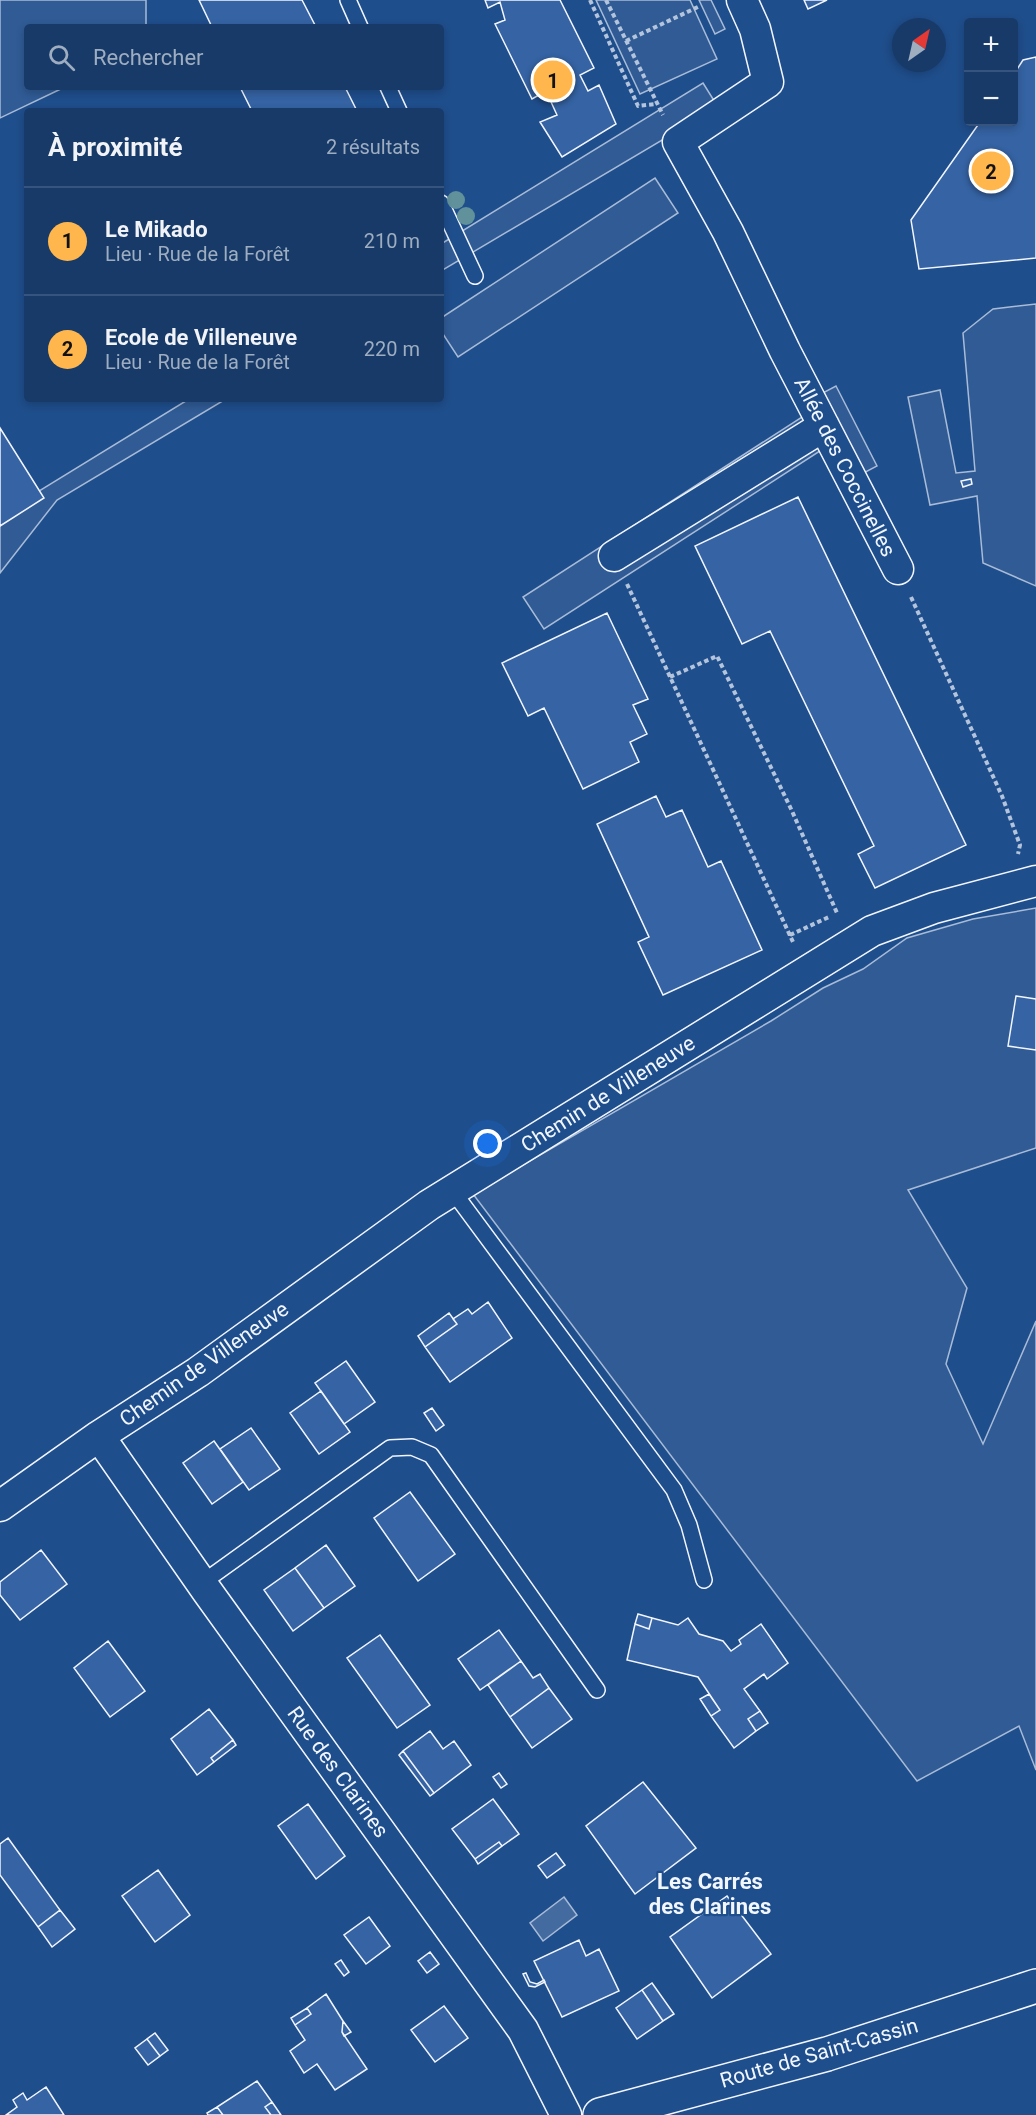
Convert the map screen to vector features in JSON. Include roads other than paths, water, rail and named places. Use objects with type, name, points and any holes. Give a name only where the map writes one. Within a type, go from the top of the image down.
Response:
[{"type":"street","name":"Allée des Coccinelles","points":[[742,0],[755,29],[768,82],[678,142],[728,232],[785,351],[898,569]]},
{"type":"street","points":[[614,556],[824,426]]},
{"type":"street","name":"Chemin de Villeneuve","points":[[0,1506],[99,1436],[198,1372],[429,1205],[872,931],[934,908],[1036,881]]},
{"type":"street","name":"Rue des Clarines","points":[[99,1436],[523,2030],[566,2115]]},
{"type":"street","name":"Route de Saint-Cassin","points":[[600,2115],[827,2054],[1036,1986]]},
{"type":"lane","points":[[348,0],[359,24]]},
{"type":"lane","points":[[389,90],[398,108]]},
{"type":"lane","points":[[444,209],[475,276]]},
{"type":"lane","points":[[452,1190],[674,1490],[689,1525],[704,1580]]},
{"type":"lane","points":[[202,1583],[390,1448],[412,1447],[431,1455],[597,1690]]},
{"type":"place","name":"Le Mikado","points":[[553,80]]},
{"type":"place","name":"Ecole de Villeneuve","points":[[991,171]]},
{"type":"district","name":"Les Carrés des Clarines","points":[[710,1894]]}]
